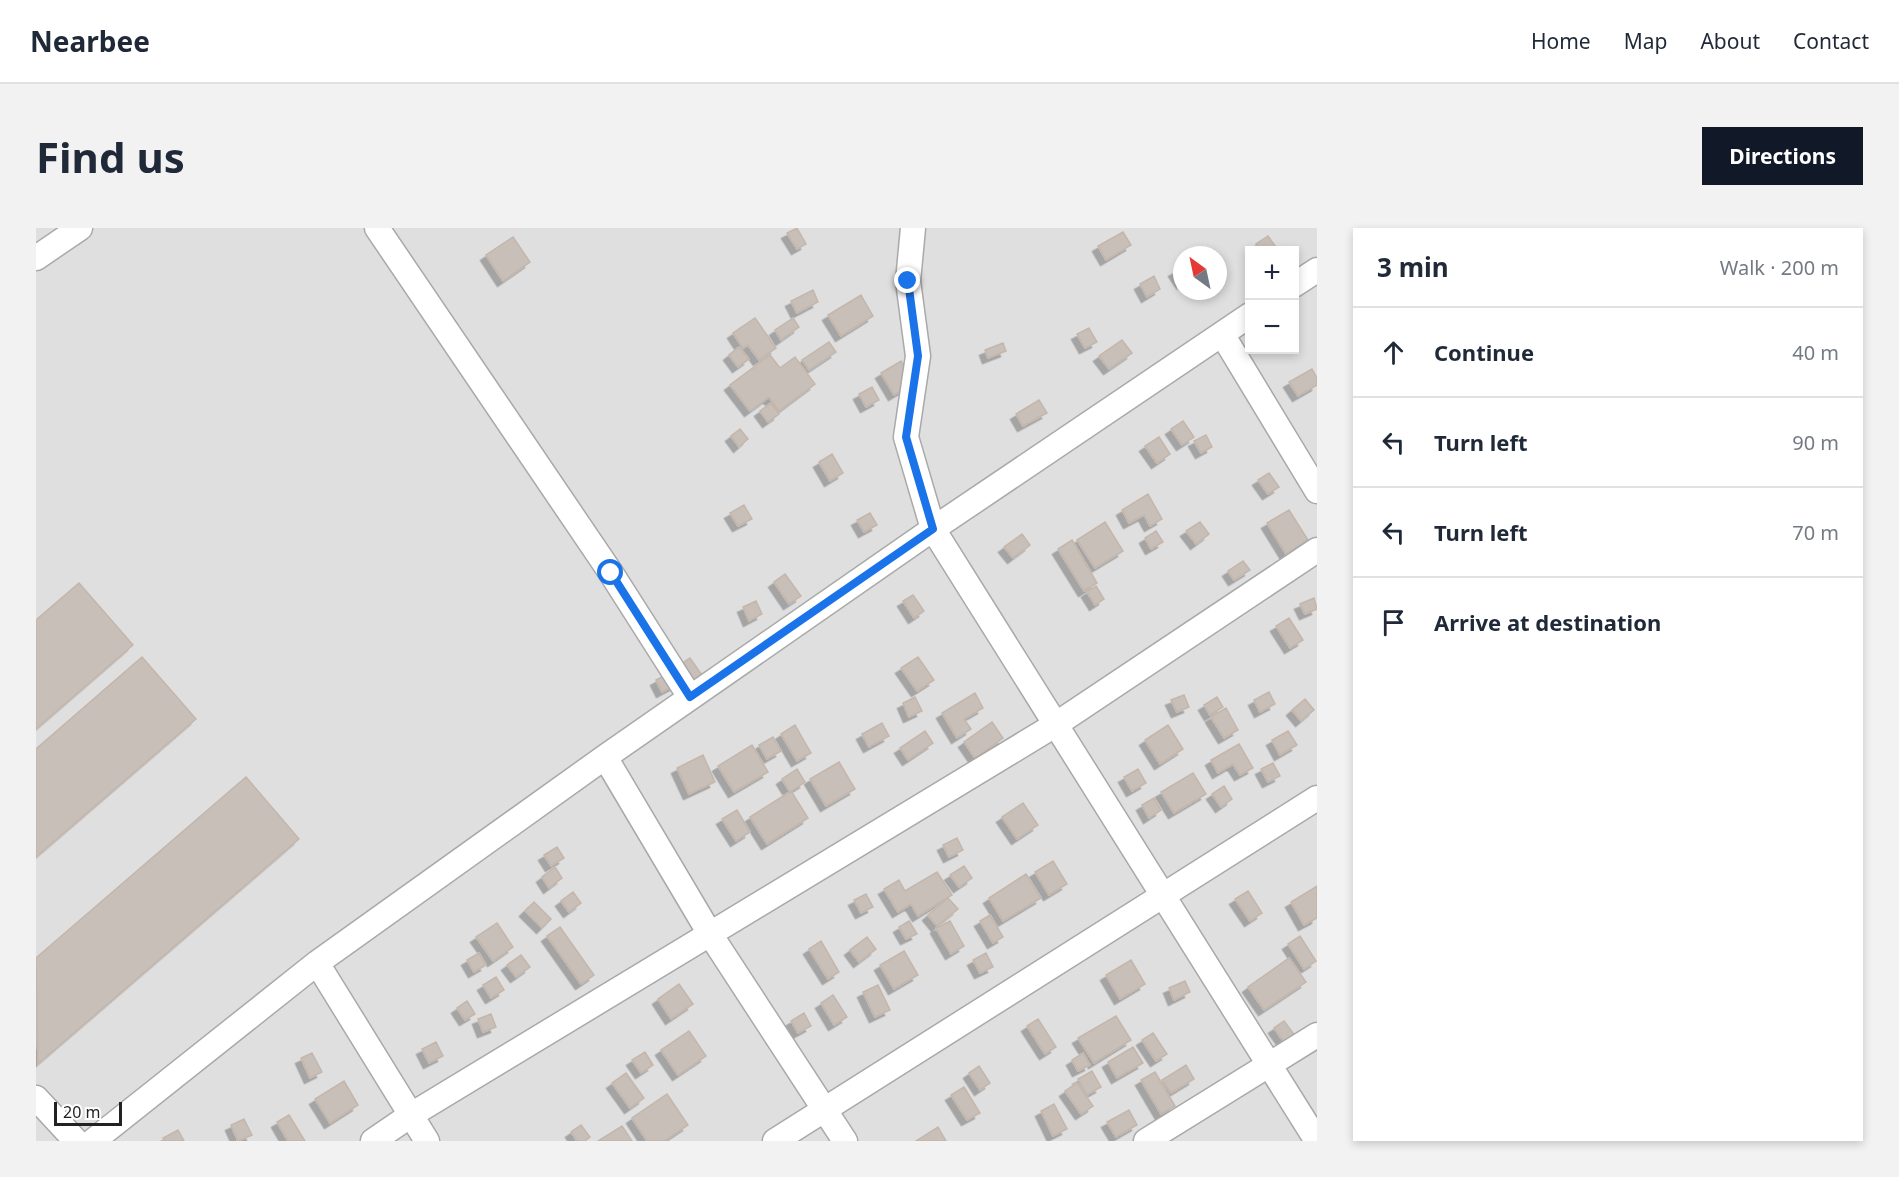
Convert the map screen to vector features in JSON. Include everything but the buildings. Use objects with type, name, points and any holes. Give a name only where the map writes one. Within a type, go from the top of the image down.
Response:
[{"type":"street","points":[[36,258],[80,228]]},
{"type":"street","points":[[377,228],[611,573],[690,697]]},
{"type":"street","points":[[913,228],[908,281],[918,356],[906,437],[933,529],[1317,1141]]},
{"type":"street","points":[[1299,282],[1317,270]]},
{"type":"street","points":[[93,1141],[317,963],[605,757],[933,529],[1245,318]]},
{"type":"street","points":[[1222,334],[1317,491]]},
{"type":"street","points":[[373,1141],[1055,724],[1317,550]]},
{"type":"street","points":[[605,757],[710,934],[845,1141]]},
{"type":"street","points":[[775,1141],[1317,798]]},
{"type":"street","points":[[317,963],[427,1141]]},
{"type":"street","points":[[1146,1141],[1317,1035]]},
{"type":"street","points":[[36,1098],[76,1141]]},
{"type":"shaded area","points":[[36,228],[1317,228],[1317,1141],[36,1141]]},
{"type":"route","points":[[611,573],[690,697],[933,529],[906,437],[918,356],[908,281]]}]
